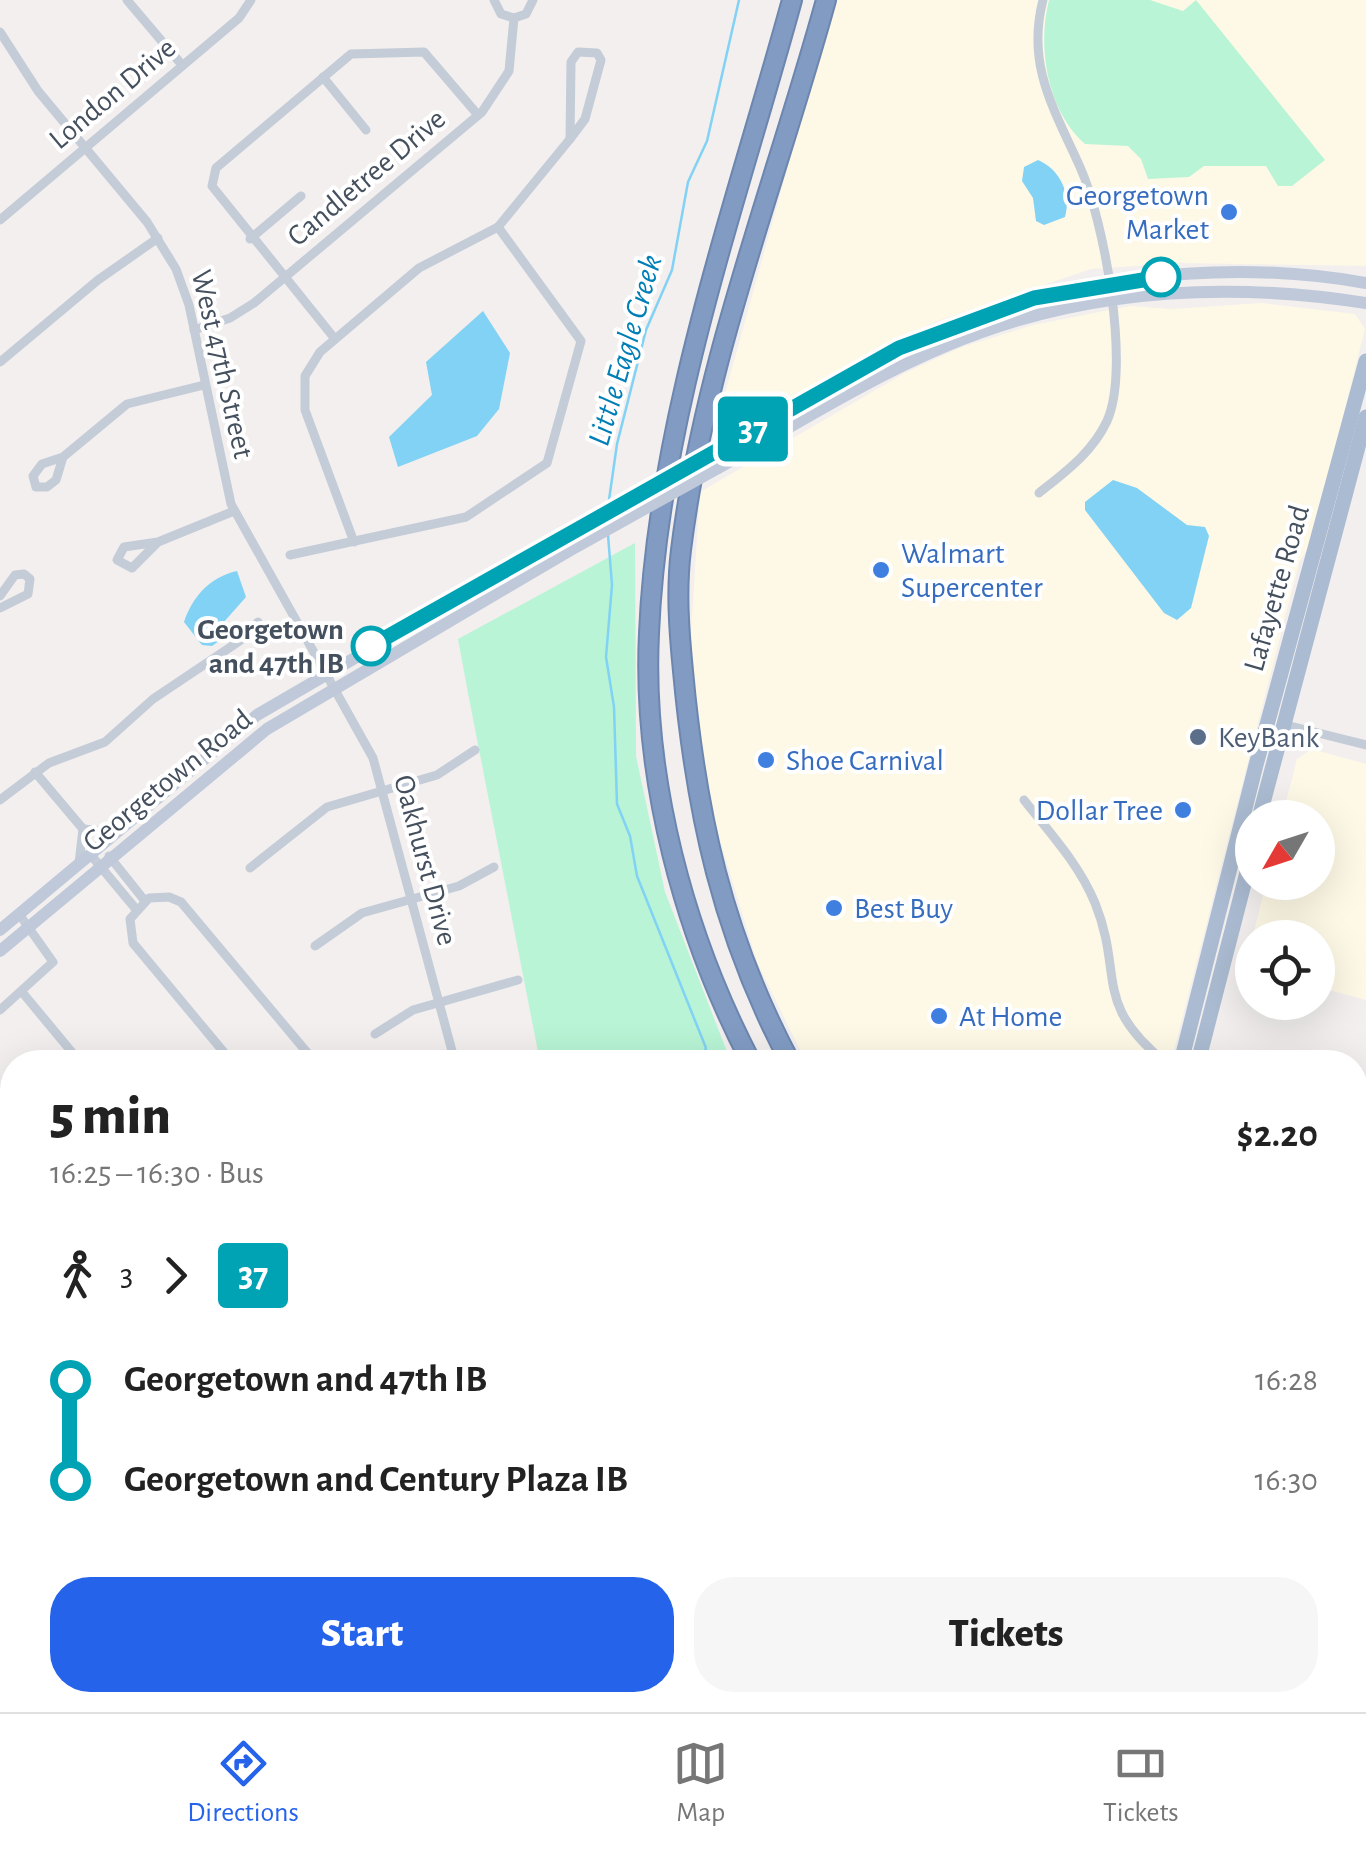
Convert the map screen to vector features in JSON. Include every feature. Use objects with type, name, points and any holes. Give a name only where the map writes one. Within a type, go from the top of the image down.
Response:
[{"type":"highway","points":[[746,1050],[709,968],[674,853],[656,754],[648,632],[662,494],[682,397],[792,0]]},
{"type":"highway","points":[[784,1050],[744,965],[712,866],[694,786],[678,635],[681,552],[711,393],[826,0]]},
{"type":"highway","points":[[744,965],[790,1050]]},
{"type":"main road","name":"Georgetown Road","points":[[0,951],[328,680],[571,532],[927,336],[1020,302],[1108,283],[1228,275],[1366,284]]},
{"type":"main road","name":"Georgetown Road","points":[[0,930],[242,727],[946,346],[1021,319],[1110,299],[1221,291],[1366,303]]},
{"type":"main road","name":"Lafayette Road","points":[[1262,800],[1275,722],[1366,361]]},
{"type":"main road","name":"Lafayette Road","points":[[1184,1050],[1275,722],[1366,417]]},
{"type":"main road","points":[[1201,1050],[1240,900]]},
{"type":"street","points":[[128,0],[182,65]]},
{"type":"street","name":"London Drive","points":[[0,220],[242,15],[251,0]]},
{"type":"street","points":[[494,0],[501,14],[514,18],[526,14],[533,0]]},
{"type":"street","points":[[1039,493],[1087,452],[1110,413],[1118,371],[1108,283],[1086,184],[1040,75],[1037,31],[1043,0]]},
{"type":"street","name":"Candletree Drive","points":[[194,330],[237,314],[283,280],[478,115],[498,93],[509,71],[514,18]]},
{"type":"street","name":"West 47th Street","points":[[0,32],[38,91],[158,238],[183,284],[234,511],[328,680]]},
{"type":"street","points":[[334,339],[250,239],[212,186],[216,168],[351,54],[419,51],[430,57],[478,115]]},
{"type":"street","points":[[354,542],[303,397],[310,365],[334,339],[419,268],[498,226],[570,139],[586,117],[602,60],[597,53],[579,52],[572,58],[570,139]]},
{"type":"street","points":[[324,78],[366,130]]},
{"type":"street","points":[[250,239],[301,196]]},
{"type":"street","points":[[290,555],[469,516],[548,463],[581,341],[498,226]]},
{"type":"street","points":[[0,362],[98,280],[158,238]]},
{"type":"street","points":[[63,456],[127,404],[204,386]]},
{"type":"street","points":[[158,542],[234,511]]},
{"type":"street","points":[[0,596],[11,578],[20,573],[28,576],[28,594],[0,608]]},
{"type":"street","points":[[0,800],[35,772],[105,742],[150,702],[240,642],[258,622]]},
{"type":"street","name":"Oakhurst Drive","points":[[328,680],[369,748],[451,1050]]},
{"type":"street","points":[[1275,722],[1366,745]]},
{"type":"street","points":[[250,868],[320,811],[440,774],[475,750]]},
{"type":"street","points":[[35,772],[83,829],[89,854],[105,862],[140,905]]},
{"type":"street","points":[[1024,800],[1081,873],[1096,906],[1107,946],[1111,991],[1120,1014],[1154,1050]]},
{"type":"street","points":[[83,829],[115,832]]},
{"type":"street","points":[[315,946],[362,912],[463,885],[494,867]]},
{"type":"street","points":[[222,1050],[133,943],[129,925],[140,905],[165,896],[182,902],[305,1050]]},
{"type":"street","points":[[0,1010],[54,962],[19,914]]},
{"type":"street","points":[[374,1034],[404,1014],[518,980]]},
{"type":"street","points":[[22,992],[70,1050]]},
{"type":"shaded area","points":[[834,0],[1366,0],[1366,266],[1180,263],[1091,269],[932,323],[722,438],[713,437]]},
{"type":"shaded area","points":[[1261,303],[1355,314],[1365,329],[1311,543],[1299,563],[1238,800],[1235,800],[1174,1050],[800,1050],[757,962],[701,778],[691,632],[700,492],[905,373],[962,347],[1033,325],[1130,306],[1172,309]]},
{"type":"shaded area","points":[[1312,749],[1366,764],[1366,1000],[1335,992],[1335,920],[1257,920],[1262,900],[1335,900],[1335,800],[1286,800],[1297,759]]},
{"type":"green space","points":[[1049,0],[1150,0],[1183,11],[1196,0],[1325,160],[1292,186],[1278,186],[1266,166],[1204,166],[1189,177],[1148,179],[1141,159],[1128,146],[1085,144],[1062,114],[1048,77],[1044,38]]},
{"type":"green space","points":[[635,543],[636,756],[665,892],[726,1050],[538,1050],[458,639]]},
{"type":"water","points":[[1038,160],[1058,176],[1067,200],[1065,217],[1044,225],[1036,221],[1033,198],[1022,181],[1024,167]]},
{"type":"water","points":[[483,311],[510,353],[499,409],[477,436],[398,467],[389,437],[432,395],[426,362]]},
{"type":"water","points":[[1113,480],[1137,488],[1187,525],[1205,527],[1209,536],[1191,608],[1177,620],[1164,613],[1085,510],[1085,502]]},
{"type":"water","points":[[237,571],[246,597],[223,623],[223,638],[212,646],[202,645],[184,622],[187,613],[210,583]]},
{"type":"waterway","name":"Little Eagle Creek","points":[[608,507],[617,444],[646,330],[672,270],[688,182],[707,141],[739,0]]},
{"type":"waterway","name":"Little Eagle Creek","points":[[608,535],[612,585],[606,657],[614,707],[617,804],[630,836],[637,876],[705,1050]]},
{"type":"bus line","name":"37","points":[[371,646],[899,348],[1034,298],[1116,281],[1161,277]]},
{"type":"place","name":"Georgetown Market","points":[[1229,212]]},
{"type":"place","name":"Walmart Supercenter","points":[[881,570]]},
{"type":"place","name":"Georgetown and 47th IB","points":[[371,646]]},
{"type":"place","name":"KeyBank","points":[[1198,737]]},
{"type":"place","name":"Shoe Carnival","points":[[766,760]]},
{"type":"place","name":"Dollar Tree","points":[[1183,810]]},
{"type":"place","name":"Best Buy","points":[[834,908]]},
{"type":"place","name":"At Home","points":[[939,1016]]}]
